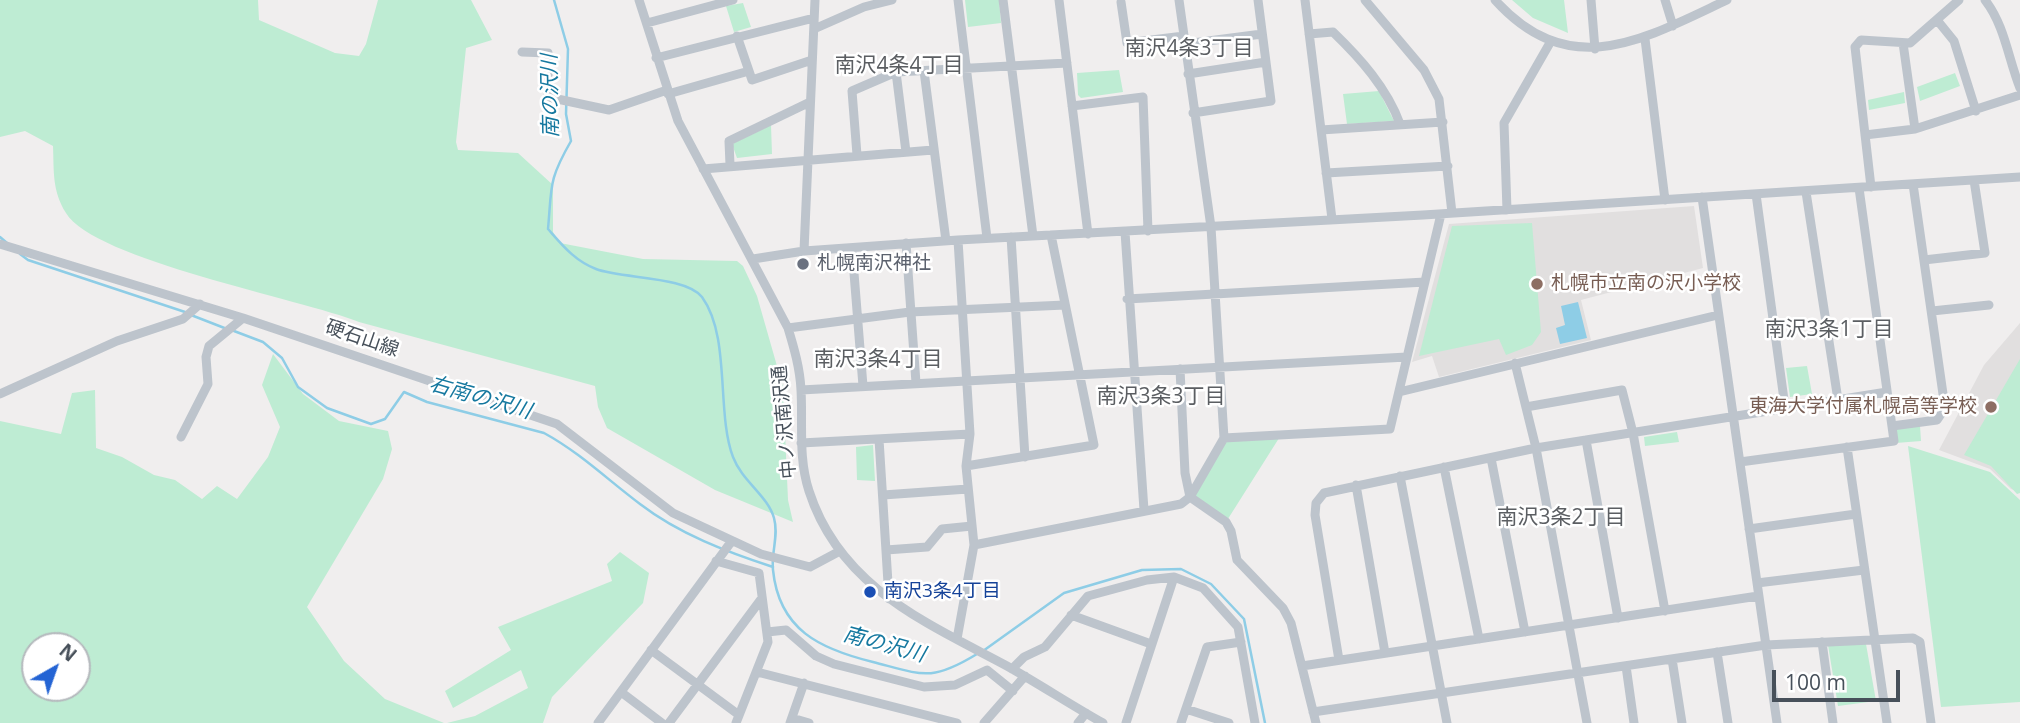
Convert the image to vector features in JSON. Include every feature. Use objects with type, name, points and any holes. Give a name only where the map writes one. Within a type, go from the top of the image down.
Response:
[{"type":"street","name":"中ノ沢南沢通","points":[[639,0],[678,121],[788,328],[797,358],[801,390],[801,443],[809,490],[821,521],[840,551],[874,590],[1103,723]]},
{"type":"street","points":[[647,23],[733,0]]},
{"type":"street","points":[[804,251],[815,0]]},
{"type":"street","points":[[814,29],[864,4],[892,0]]},
{"type":"street","points":[[958,0],[987,238]]},
{"type":"street","points":[[1003,0],[1032,236]]},
{"type":"street","points":[[1059,0],[1088,234]]},
{"type":"street","points":[[974,545],[1181,504],[1190,497],[1224,438],[1211,227],[1193,113],[1180,0]]},
{"type":"street","points":[[1193,113],[1271,101],[1258,0]]},
{"type":"street","points":[[1305,0],[1332,219]]},
{"type":"street","points":[[1365,0],[1424,69],[1439,99],[1452,213]]},
{"type":"street","points":[[1495,0],[1514,20],[1551,41],[1595,49],[1645,39],[1714,3],[1727,0]]},
{"type":"street","points":[[1591,0],[1595,49]]},
{"type":"street","points":[[1665,0],[1673,26]]},
{"type":"street","points":[[1871,187],[1855,47],[1861,40],[1910,43],[1959,0]]},
{"type":"street","points":[[1985,0],[1998,18],[2020,88]]},
{"type":"street","points":[[1121,2],[1127,43],[1262,34]]},
{"type":"street","points":[[656,58],[814,18]]},
{"type":"street","points":[[1937,20],[1954,41],[1976,111]]},
{"type":"street","points":[[1309,34],[1333,32],[1354,52],[1389,100],[1400,124]]},
{"type":"street","points":[[737,36],[752,80],[812,60]]},
{"type":"street","points":[[1645,39],[1665,200]]},
{"type":"street","points":[[1507,210],[1504,122],[1551,41]]},
{"type":"street","points":[[1903,43],[1915,129]]},
{"type":"street","points":[[522,52],[548,53],[548,97],[609,110],[749,71]]},
{"type":"street","points":[[1188,74],[1266,62]]},
{"type":"street","points":[[857,155],[852,91],[896,72],[1067,63]]},
{"type":"street","points":[[924,71],[946,241]]},
{"type":"street","points":[[896,72],[906,152]]},
{"type":"street","points":[[1865,135],[1915,129],[2020,95]]},
{"type":"street","points":[[1072,107],[1143,97],[1148,231]]},
{"type":"street","points":[[730,165],[729,141],[810,102]]},
{"type":"street","points":[[1321,130],[1443,122]]},
{"type":"street","points":[[703,169],[933,150]]},
{"type":"street","points":[[1326,173],[1448,166]]},
{"type":"street","points":[[752,259],[804,251],[905,243],[1441,214],[2020,177]]},
{"type":"street","points":[[1924,260],[1985,253],[1974,180]]},
{"type":"street","points":[[1892,426],[1937,420],[1945,408],[1913,184]]},
{"type":"street","points":[[1740,462],[1894,440],[1859,188]]},
{"type":"street","points":[[1806,192],[1839,400]]},
{"type":"street","points":[[1756,194],[1785,408]]},
{"type":"street","points":[[1702,197],[1777,723]]},
{"type":"street","points":[[1224,438],[1390,429],[1441,214]]},
{"type":"street","points":[[1125,232],[1127,299],[1144,510]]},
{"type":"street","points":[[966,466],[1094,445],[1051,235]]},
{"type":"street","points":[[1011,237],[1018,377],[1026,457]]},
{"type":"street","points":[[957,639],[974,545],[966,466],[970,433],[958,240]]},
{"type":"street","points":[[905,243],[915,383]]},
{"type":"street","name":"硬石山線","points":[[0,244],[200,304],[240,321],[557,424],[673,513],[761,554],[810,567],[840,551]]},
{"type":"street","points":[[852,248],[863,386]]},
{"type":"street","points":[[1127,299],[1425,282]]},
{"type":"street","points":[[0,394],[117,341],[183,319],[200,304]]},
{"type":"street","points":[[788,328],[910,313],[1065,305]]},
{"type":"street","points":[[1932,311],[1989,305]]},
{"type":"street","points":[[1399,392],[1718,315]]},
{"type":"street","points":[[181,438],[208,384],[206,358],[209,346],[240,321]]},
{"type":"street","points":[[801,390],[1407,357]]},
{"type":"street","points":[[1515,363],[1536,448],[1571,625],[1587,723]]},
{"type":"street","points":[[1180,369],[1185,473],[1190,497],[1226,522],[1231,531],[1237,560],[1283,608],[1292,623],[1316,723]]},
{"type":"street","points":[[1526,407],[1622,390],[1633,433],[1665,611]]},
{"type":"street","points":[[1339,660],[1315,515],[1316,503],[1324,493],[1536,448],[1733,415],[1887,393]]},
{"type":"street","points":[[801,443],[970,433]]},
{"type":"street","points":[[879,439],[889,599]]},
{"type":"street","points":[[1586,440],[1618,618]]},
{"type":"street","points":[[1847,447],[1886,723]]},
{"type":"street","points":[[1491,458],[1525,632]]},
{"type":"street","points":[[1444,467],[1479,639]]},
{"type":"street","points":[[1400,476],[1447,723]]},
{"type":"street","points":[[1356,485],[1385,653]]},
{"type":"street","points":[[883,495],[968,489]]},
{"type":"street","points":[[1749,529],[1856,514]]},
{"type":"street","points":[[886,550],[926,547],[942,529],[972,526]]},
{"type":"street","points":[[598,723],[731,542]]},
{"type":"street","points":[[651,650],[738,719],[768,642],[759,573],[716,561]]},
{"type":"street","points":[[1756,583],[1864,570]]},
{"type":"street","points":[[1126,723],[1174,577]]},
{"type":"street","points":[[1008,667],[1045,647],[1088,596],[1147,580],[1174,577],[1203,588],[1238,626],[1255,723]]},
{"type":"street","points":[[1302,666],[1758,596]]},
{"type":"street","points":[[669,723],[762,598]]},
{"type":"street","points":[[1071,615],[1152,644]]},
{"type":"street","points":[[767,632],[786,631],[816,656],[834,664],[924,687],[955,685],[987,670],[1013,691]]},
{"type":"street","points":[[1313,712],[1766,645],[1913,638],[1920,642],[1931,723]]},
{"type":"street","points":[[1181,723],[1207,647],[1241,642]]},
{"type":"street","points":[[1822,642],[1833,723]]},
{"type":"street","points":[[1717,652],[1728,723]]},
{"type":"street","points":[[1672,659],[1682,723]]},
{"type":"street","points":[[1626,666],[1634,723]]},
{"type":"street","points":[[757,673],[957,723]]},
{"type":"street","points":[[985,723],[1026,676]]},
{"type":"street","points":[[804,683],[791,721],[809,723]]},
{"type":"street","points":[[621,692],[662,723]]},
{"type":"street","points":[[1186,709],[1229,723]]},
{"type":"street","points":[[1078,723],[1086,713]]},
{"type":"shaded area","name":"札幌市立南の沢小学校","points":[[1694,206],[1703,268],[1581,300],[1591,340],[1439,377],[1432,356],[1412,362],[1449,224]]},
{"type":"shaded area","name":"東海大学付属札幌高等学校","points":[[2020,323],[2020,492],[2011,489],[1990,469],[1939,450],[1984,365]]},
{"type":"green space","points":[[0,0],[258,0],[259,20],[335,53],[359,56],[366,44],[378,0],[471,0],[492,40],[466,48],[456,142],[458,150],[518,153],[553,185],[553,232],[560,243],[643,259],[737,261],[743,266],[757,296],[783,387],[788,500],[793,522],[715,490],[607,428],[598,407],[595,386],[359,322],[156,262],[116,247],[84,230],[66,213],[58,197],[53,146],[25,131],[0,137]]},
{"type":"green space","points":[[965,0],[999,0],[1001,23],[968,27]]},
{"type":"green space","points":[[1512,0],[1564,0],[1568,33],[1533,18]]},
{"type":"green space","points":[[743,3],[751,27],[734,32],[726,6]]},
{"type":"green space","points":[[1119,70],[1123,92],[1081,98],[1078,95],[1077,73]]},
{"type":"green space","points":[[1955,73],[1960,86],[1920,101],[1917,87]]},
{"type":"green space","points":[[1379,91],[1394,121],[1347,124],[1343,94]]},
{"type":"green space","points":[[1904,92],[1905,103],[1869,110],[1868,100]]},
{"type":"green space","points":[[771,125],[772,154],[737,158],[732,144]]},
{"type":"green space","points":[[1532,223],[1541,332],[1532,345],[1506,355],[1499,339],[1419,356],[1452,226]]},
{"type":"green space","points":[[273,354],[303,394],[339,421],[388,431],[392,449],[383,479],[307,607],[344,661],[385,699],[444,723],[0,723],[0,421],[61,434],[72,393],[95,390],[96,448],[122,457],[154,475],[175,480],[202,499],[217,486],[237,499],[268,457],[280,427],[262,385]]},
{"type":"green space","points":[[2020,359],[2020,493],[2017,494],[1991,466],[1964,455]]},
{"type":"green space","points":[[1807,366],[1812,394],[1790,397],[1786,368]]},
{"type":"green space","points":[[1920,426],[1921,441],[1896,443],[1896,429]]},
{"type":"green space","points":[[1677,432],[1679,442],[1645,446],[1644,437]]},
{"type":"green space","points":[[1281,435],[1226,522],[1190,497],[1224,438]]},
{"type":"green space","points":[[873,445],[875,481],[857,480],[856,447]]},
{"type":"green space","points":[[1908,446],[1990,472],[2020,500],[2020,702],[1941,707]]},
{"type":"green space","points":[[620,552],[649,573],[643,603],[552,697],[543,723],[447,723],[475,716],[528,688],[521,670],[453,708],[445,691],[511,650],[498,627],[612,581],[607,564]]},
{"type":"green space","points":[[1866,644],[1876,701],[1838,706],[1828,645]]},
{"type":"water","points":[[1578,302],[1587,338],[1560,344],[1556,328],[1565,325],[1561,306]]},
{"type":"waterway","name":"南の沢川","points":[[554,0],[568,49],[566,114],[571,141],[555,175],[548,229],[564,247],[589,266],[607,272],[682,285],[702,297],[717,333],[725,419],[733,457],[774,518],[776,531],[773,570],[777,591],[793,622],[805,634],[836,651],[916,673],[948,669],[977,654]]},
{"type":"waterway","name":"右南の沢川","points":[[0,237],[7,243]]},
{"type":"waterway","name":"右南の沢川","points":[[20,254],[28,260],[185,312]]},
{"type":"waterway","name":"右南の沢川","points":[[191,315],[227,329]]},
{"type":"waterway","name":"右南の沢川","points":[[234,331],[263,342],[282,358],[298,387],[327,408],[371,424],[385,419],[404,392],[427,402],[544,433],[655,515],[721,548],[773,567]]},
{"type":"waterway","name":"南の沢川","points":[[983,651],[1064,593],[1142,570],[1181,569],[1211,584],[1244,619],[1265,723]]},
{"type":"place","name":"札幌南沢神社","points":[[803,264]]},
{"type":"place","name":"札幌市立南の沢小学校","points":[[1537,284]]},
{"type":"place","name":"東海大学付属札幌高等学校","points":[[1991,407]]},
{"type":"place","name":"南沢3条4丁目","points":[[870,592]]},
{"type":"district","name":"南沢4条3丁目","points":[[1189,49]]},
{"type":"district","name":"南沢4条4丁目","points":[[899,66]]},
{"type":"district","name":"南沢3条1丁目","points":[[1829,330]]},
{"type":"district","name":"南沢3条4丁目","points":[[878,360]]},
{"type":"district","name":"南沢3条3丁目","points":[[1161,397]]},
{"type":"district","name":"南沢3条2丁目","points":[[1561,518]]}]
